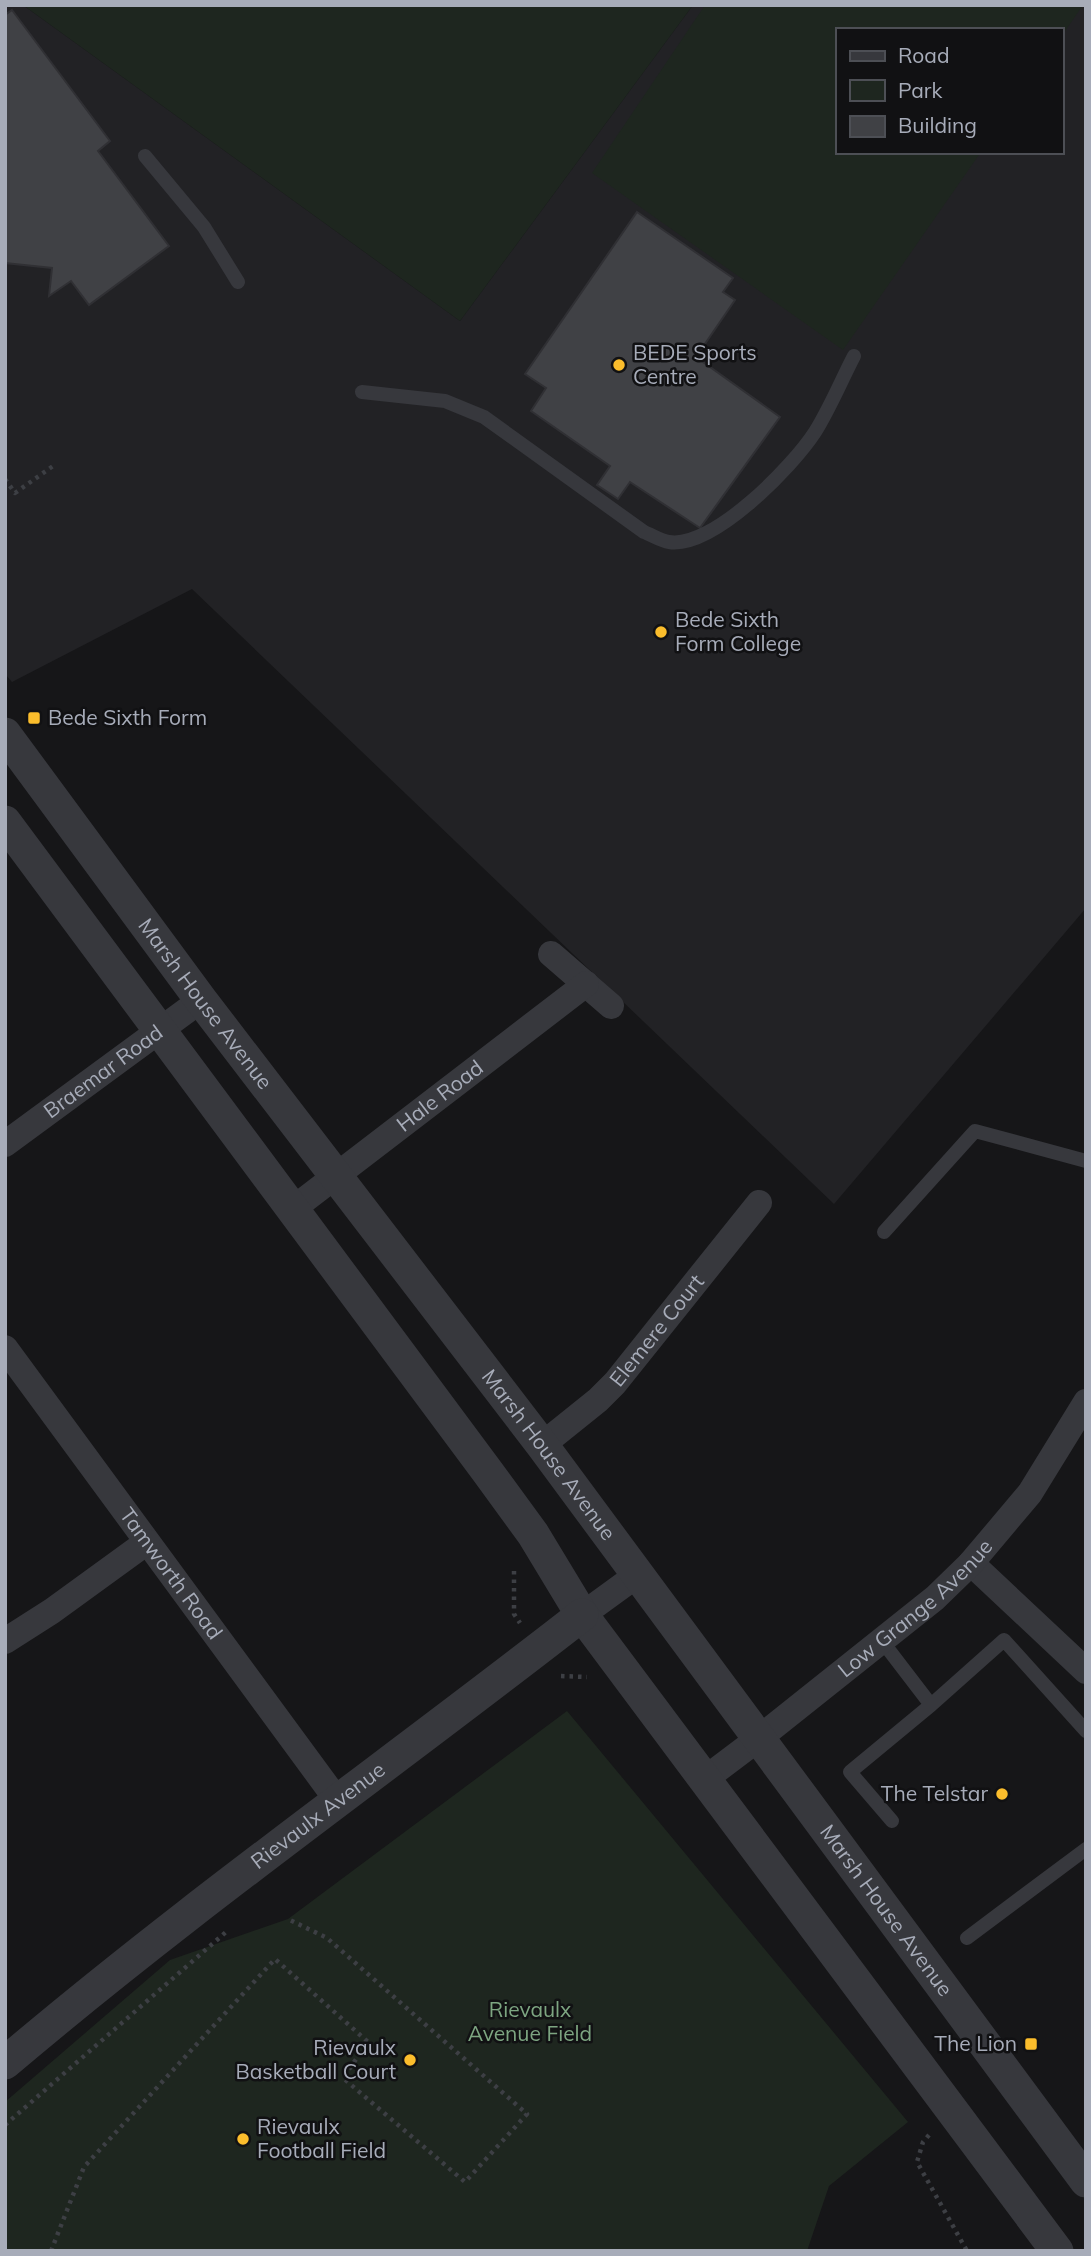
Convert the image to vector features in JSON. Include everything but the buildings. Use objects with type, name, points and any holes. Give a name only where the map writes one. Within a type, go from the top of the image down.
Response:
[{"type":"street","name":"Marsh House Avenue","points":[[5,734],[201,1000],[542,1445],[1086,2180]]},
{"type":"street","points":[[5,822],[294,1208],[533,1534],[582,1615],[1057,2251]]},
{"type":"street","points":[[551,954],[611,1006]]},
{"type":"street","name":"Hale Road","points":[[294,1208],[586,984]]},
{"type":"street","name":"Braemar Road","points":[[5,1144],[201,1000]]},
{"type":"street","name":"Elemere Court","points":[[542,1445],[598,1401],[615,1384],[759,1203]]},
{"type":"street","name":"Tamworth Road","points":[[5,1348],[337,1800]]},
{"type":"street","name":"Low Grange Avenue","points":[[705,1779],[758,1740],[935,1598],[971,1563],[1030,1493],[1086,1402]]},
{"type":"street","points":[[5,1641],[52,1611],[146,1542]]},
{"type":"street","points":[[971,1563],[1086,1671]]},
{"type":"street","name":"Rievaulx Avenue","points":[[5,2063],[85,1995],[337,1800],[637,1575]]},
{"type":"lane","points":[[145,156],[204,226],[238,282]]},
{"type":"lane","points":[[362,392],[445,401],[484,417],[644,533],[670,542],[690,539],[710,531],[747,505],[785,471],[815,432],[854,356]]},
{"type":"lane","points":[[884,1232],[975,1131],[1086,1161]]},
{"type":"lane","points":[[892,1821],[850,1772],[1004,1640],[1086,1731]]},
{"type":"lane","points":[[882,1641],[931,1705]]},
{"type":"lane","points":[[967,1938],[1086,1849]]},
{"type":"path","points":[[5,479],[15,494],[53,466]]},
{"type":"path","points":[[561,1676],[630,1679]]},
{"type":"path","points":[[51,2251],[83,2167],[275,1959],[368,2042],[343,2078],[466,2182],[527,2114],[327,1938],[288,1919]]},
{"type":"path","points":[[5,2125],[228,1931]]},
{"type":"path","points":[[951,2110],[923,2141],[917,2162],[967,2251]]},
{"type":"shaded area","name":"Bede Sixth Form College","points":[[5,5],[23,5],[460,321],[693,5],[1086,5],[1086,908],[834,1204],[192,589],[12,682],[5,674]]},
{"type":"green space","points":[[23,5],[693,5],[460,321]]},
{"type":"green space","points":[[705,5],[1083,5],[1063,34],[1063,28],[836,28],[836,154],[980,154],[843,350],[592,173]]},
{"type":"green space","name":"Rievaulx Avenue Field","points":[[567,1711],[908,2122],[829,2186],[807,2251],[5,2251],[5,2102],[170,1960],[288,1919]]},
{"type":"place","name":"BEDE Sports Centre","points":[[619,365]]},
{"type":"place","name":"Bede Sixth Form College","points":[[661,632]]},
{"type":"place","name":"Bede Sixth Form","points":[[34,718]]},
{"type":"place","name":"The Telstar","points":[[1002,1794]]},
{"type":"place","name":"The Lion","points":[[1031,2044]]},
{"type":"place","name":"Rievaulx Basketball Court","points":[[410,2060]]},
{"type":"place","name":"Rievaulx Football Field","points":[[243,2139]]}]
